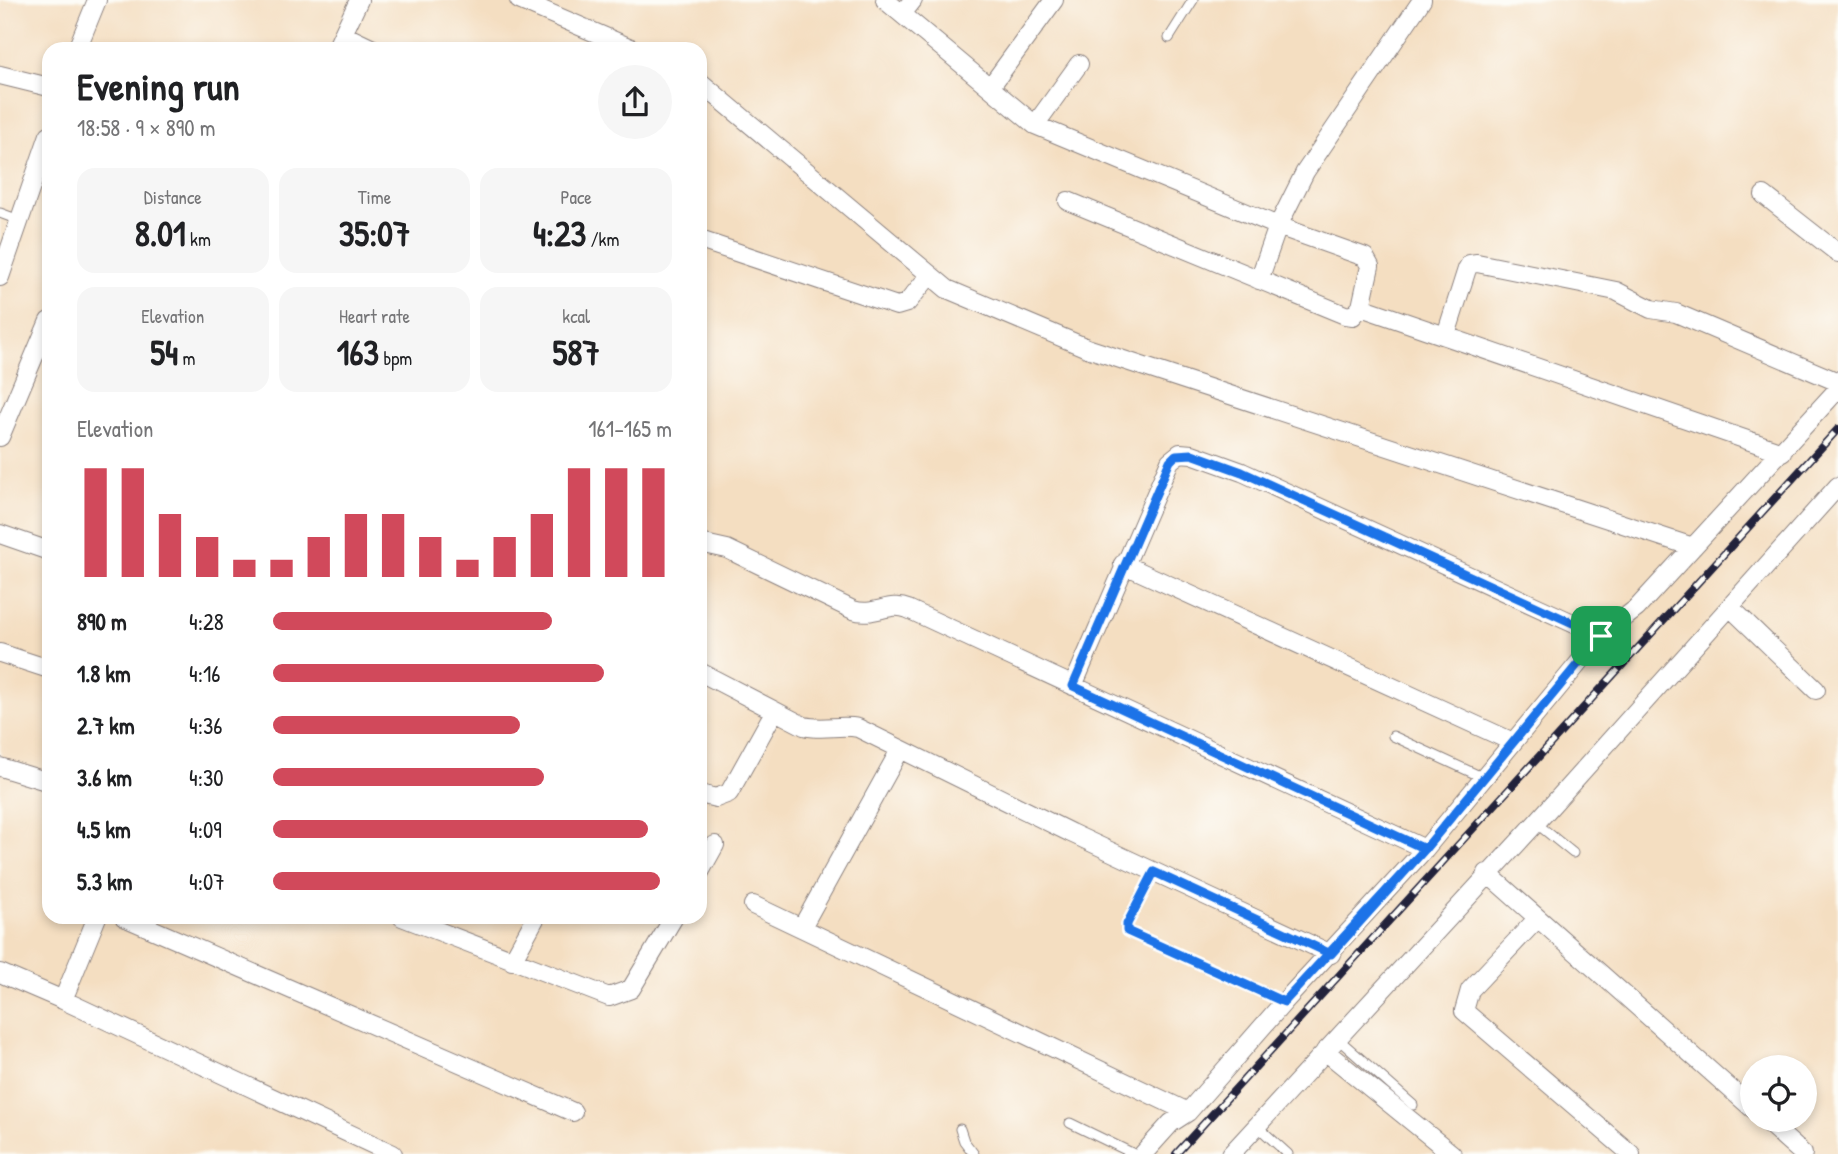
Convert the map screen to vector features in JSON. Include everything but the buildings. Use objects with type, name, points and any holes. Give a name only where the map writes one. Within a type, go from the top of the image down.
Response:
[{"type":"street","points":[[81,42],[97,0]]},
{"type":"street","points":[[340,42],[359,0]]},
{"type":"street","points":[[519,0],[560,8],[621,42]]},
{"type":"street","points":[[886,0],[908,7],[1035,125],[1278,226],[1369,260],[1361,307],[1353,316],[1345,315],[1068,201]]},
{"type":"street","points":[[991,86],[1054,0]]},
{"type":"street","points":[[1259,280],[1278,226],[1305,172],[1422,0]]},
{"type":"street","points":[[1035,125],[1079,64]]},
{"type":"street","points":[[0,75],[42,84]]},
{"type":"street","points":[[707,88],[806,168],[929,276],[956,293],[1087,348],[1693,547]]},
{"type":"street","points":[[0,277],[42,155]]},
{"type":"street","points":[[1764,195],[1838,253]]},
{"type":"street","points":[[707,242],[897,306],[908,303],[929,276]]},
{"type":"street","points":[[1446,335],[1467,269],[1470,264],[1477,263],[1616,291],[1651,309],[1676,313],[1838,382]]},
{"type":"street","points":[[1361,307],[1782,452]]},
{"type":"street","points":[[0,437],[42,338]]},
{"type":"street","points":[[1143,1154],[1171,1123],[1188,1112],[1284,1002],[1425,849],[1601,636],[1637,608],[1838,389]]},
{"type":"street","points":[[1073,686],[1123,564],[1170,461],[1176,455],[1185,453],[1242,472],[1601,636]]},
{"type":"street","points":[[1231,1154],[1487,873],[1536,823],[1838,486]]},
{"type":"street","points":[[0,534],[42,549]]},
{"type":"street","points":[[707,545],[727,549],[860,612],[877,612],[894,605],[903,607],[1425,849]]},
{"type":"street","points":[[1123,564],[1513,742]]},
{"type":"street","points":[[1730,607],[1816,690]]},
{"type":"street","points":[[0,653],[42,667]]},
{"type":"street","points":[[707,676],[774,712],[817,729],[846,726],[858,729],[1331,954]]},
{"type":"street","points":[[707,796],[716,798],[729,793],[774,712]]},
{"type":"street","points":[[802,927],[900,750]]},
{"type":"street","points":[[0,767],[42,780]]},
{"type":"street","points":[[707,859],[715,845]]},
{"type":"street","points":[[1487,873],[1740,1097]]},
{"type":"street","points":[[753,905],[1188,1112]]},
{"type":"street","points":[[1537,919],[1470,990],[1464,1011],[1631,1154]]},
{"type":"street","points":[[64,1000],[94,924]]},
{"type":"street","points":[[140,924],[573,1112]]},
{"type":"street","points":[[420,924],[598,995],[617,996],[631,989],[670,924]]},
{"type":"street","points":[[512,961],[532,924]]},
{"type":"street","points":[[0,973],[64,1000],[393,1154]]},
{"type":"street","points":[[1331,1044],[1452,1154]]},
{"type":"street","points":[[1778,1132],[1803,1154]]},
{"type":"lane","points":[[1169,38],[1193,0]]},
{"type":"lane","points":[[0,213],[19,220]]},
{"type":"lane","points":[[1393,736],[1484,778]]},
{"type":"lane","points":[[1536,823],[1573,853]]},
{"type":"lane","points":[[1154,872],[1127,924],[1128,932],[1284,1002]]},
{"type":"lane","points":[[1331,1044],[1413,1105]]},
{"type":"lane","points":[[1070,1123],[1134,1154]]},
{"type":"lane","points":[[1257,1126],[1288,1154]]},
{"type":"lane","points":[[960,1129],[964,1141],[974,1154]]},
{"type":"railway","points":[[1176,1154],[1838,429]]},
{"type":"route","points":[[1601,636],[1242,472],[1192,454],[1176,455],[1170,461],[1146,512],[1073,686],[1425,849],[1378,902],[1331,954],[1154,872],[1127,924],[1127,931],[1284,1002],[1331,954],[1425,849],[1601,636]]}]
